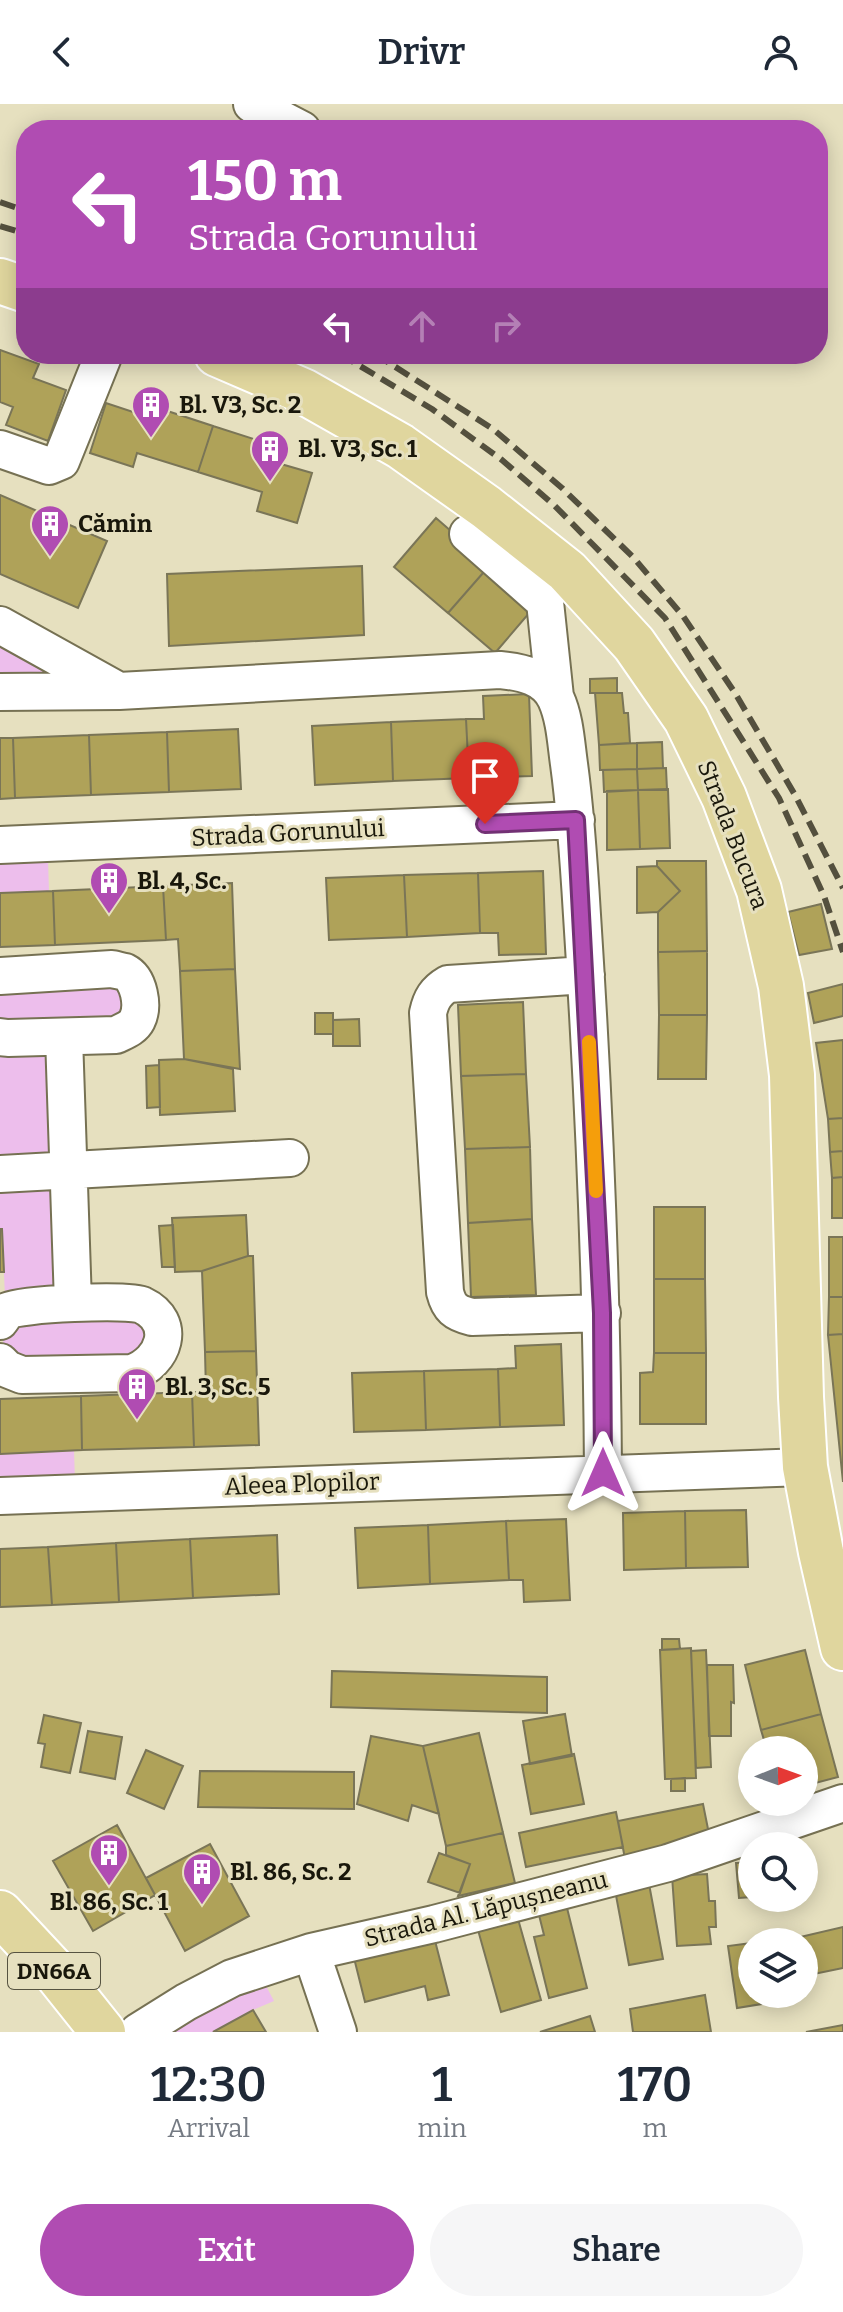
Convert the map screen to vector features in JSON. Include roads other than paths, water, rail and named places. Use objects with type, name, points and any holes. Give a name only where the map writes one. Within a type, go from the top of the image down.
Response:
[{"type":"main road","name":"Strada Bucura","points":[[240,364],[303,391],[400,446],[486,507],[567,571],[634,644],[686,719],[724,797],[759,890],[781,986],[792,1075],[805,1467],[843,1648]]},
{"type":"main road","name":"DN66A","points":[[0,1913],[56,1973],[103,2032]]},
{"type":"street","points":[[252,104],[283,120]]},
{"type":"street","points":[[0,449],[49,466],[61,461],[100,364]]},
{"type":"street","points":[[468,534],[545,602],[555,697],[564,726],[576,820],[586,975],[602,1313],[603,1473]]},
{"type":"street","points":[[0,625],[119,691]]},
{"type":"street","points":[[0,692],[119,691],[500,670],[522,672],[538,679],[555,697]]},
{"type":"street","name":"Strada Gorunului","points":[[0,845],[576,820]]},
{"type":"street","points":[[0,976],[112,969],[127,973],[136,984],[140,1002],[138,1019],[129,1029],[116,1035],[0,1037]]},
{"type":"street","points":[[586,975],[448,984],[430,1000],[428,1013],[445,1292],[449,1305],[459,1314],[472,1317],[602,1313]]},
{"type":"street","points":[[64,1037],[73,1303]]},
{"type":"street","points":[[0,1174],[290,1158]]},
{"type":"street","points":[[0,1321],[7,1310],[22,1306],[140,1303],[157,1316],[162,1326],[163,1343],[158,1355],[144,1369],[132,1373],[22,1375],[7,1369],[0,1362]]},
{"type":"street","name":"Aleea Plopilor","points":[[0,1496],[805,1467]]},
{"type":"street","name":"Strada Al. Lăpușneanu","points":[[138,2032],[232,1978],[311,1952],[434,1924],[668,1863],[843,1803]]},
{"type":"street","points":[[311,1952],[338,2032]]},
{"type":"railway","points":[[0,202],[16,208]]},
{"type":"railway","points":[[0,226],[16,231]]},
{"type":"railway","points":[[357,364],[432,409],[502,460],[554,505],[665,618],[779,798],[824,896],[843,952]]},
{"type":"railway","points":[[391,364],[493,429],[562,488],[633,557],[683,616],[735,693],[795,795],[843,888]]},
{"type":"place","name":"Bl. V3, Sc. 2","points":[[151,439]]},
{"type":"place","name":"Bl. V3, Sc. 1","points":[[270,483]]},
{"type":"place","name":"Cămin","points":[[50,558]]},
{"type":"place","name":"Bl. 4, Sc.","points":[[109,915]]},
{"type":"place","name":"Bl. 3, Sc. 5","points":[[137,1421]]},
{"type":"place","name":"Bl. 86, Sc. 1","points":[[109,1887]]},
{"type":"place","name":"Bl. 86, Sc. 2","points":[[202,1906]]}]
